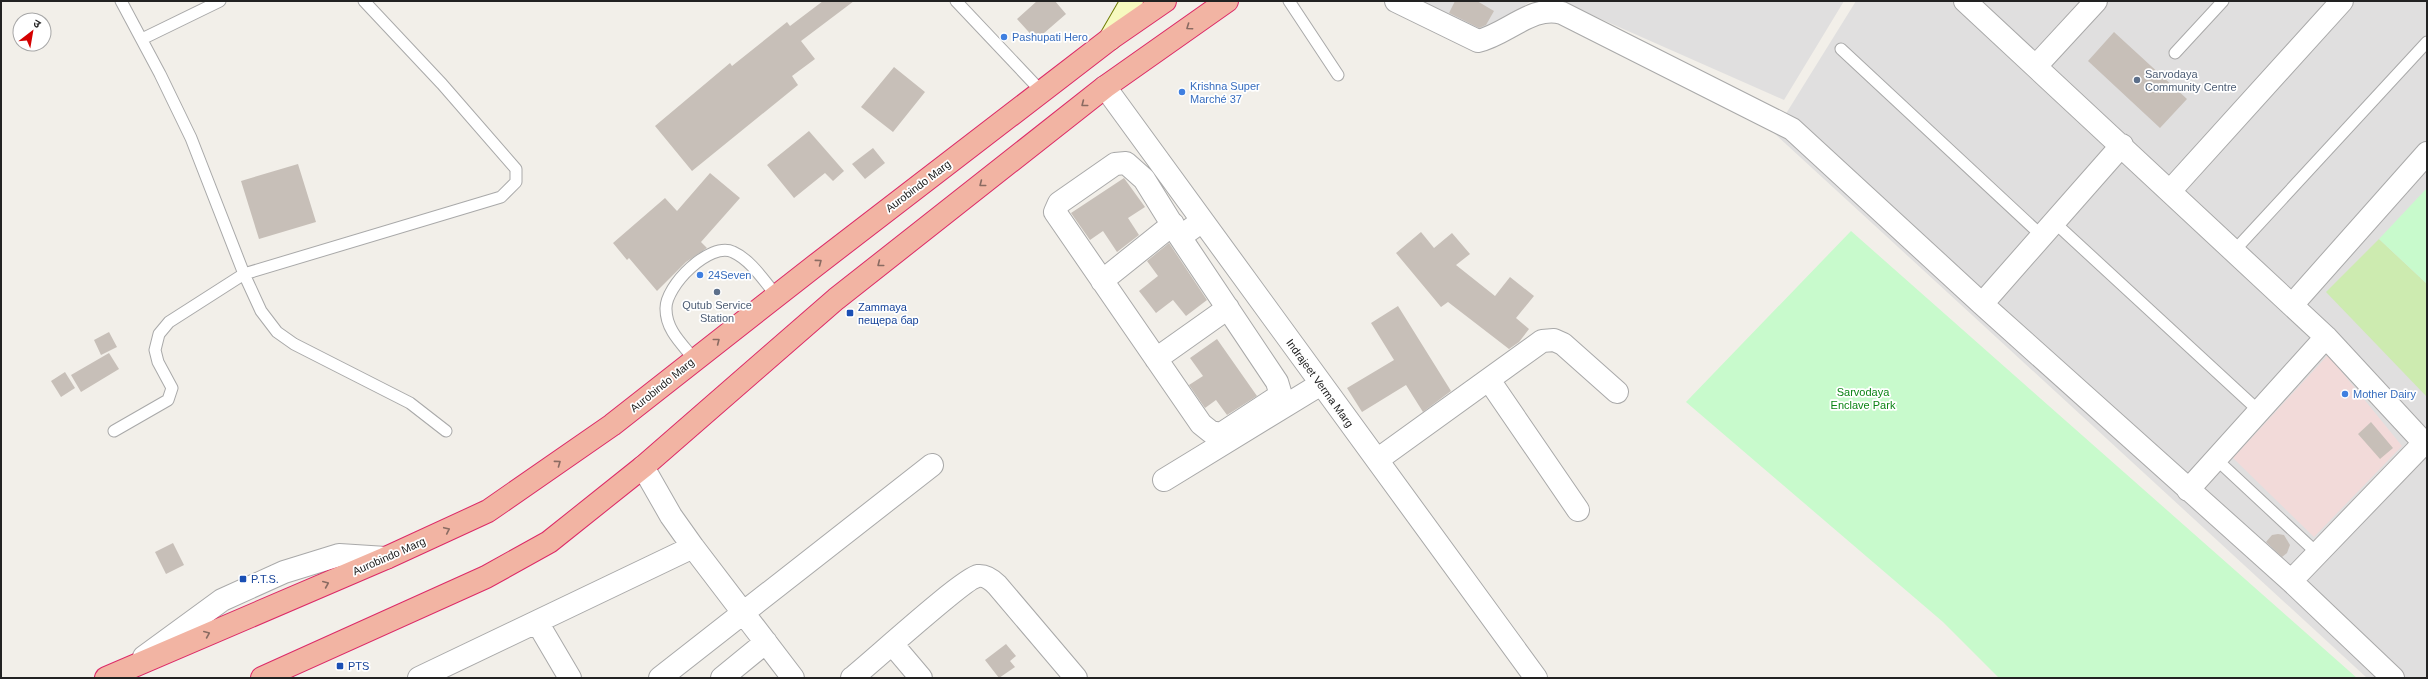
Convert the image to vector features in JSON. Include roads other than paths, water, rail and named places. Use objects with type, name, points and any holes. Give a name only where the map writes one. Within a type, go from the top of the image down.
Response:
[{"type":"highway","name":"Aurobindo Marg","points":[[106,678],[386,558],[488,512],[612,424],[776,295],[1110,39],[1165,1]]},
{"type":"highway","points":[[262,678],[486,577],[549,542],[643,467],[836,299],[1105,87],[1224,3]]},
{"type":"main road","points":[[1110,39],[1132,1]]},
{"type":"street","points":[[1396,1],[1478,40],[1542,12],[1554,10],[1792,129],[1982,304],[2291,581],[2393,678]]},
{"type":"street","points":[[2036,66],[2096,1]]},
{"type":"street","points":[[2170,191],[2342,1]]},
{"type":"street","points":[[1967,2],[2292,304],[2326,337],[2426,445],[2291,581]]},
{"type":"street","name":"Indrajeet Verma Marg","points":[[1105,87],[1536,678]]},
{"type":"street","points":[[1982,304],[2122,145]]},
{"type":"street","points":[[2292,304],[2427,153]]},
{"type":"street","points":[[1126,163],[1144,179],[1277,382],[1280,392],[1276,398],[1221,434],[1211,432],[1201,424],[1102,281],[1055,212],[1059,203],[1115,164],[1126,163]]},
{"type":"street","points":[[1102,281],[1176,230],[1202,221]]},
{"type":"street","points":[[1156,359],[1228,308]]},
{"type":"street","points":[[2188,490],[2326,337]]},
{"type":"street","points":[[1376,460],[1542,341],[1554,340],[1563,344],[1616,392]]},
{"type":"street","points":[[1489,380],[1578,510]]},
{"type":"street","points":[[1164,480],[1321,384]]},
{"type":"street","points":[[660,678],[932,465]]},
{"type":"street","points":[[643,467],[671,516],[693,547],[793,678]]},
{"type":"street","points":[[420,678],[693,547]]},
{"type":"street","points":[[852,678],[969,581],[978,576],[987,577],[997,585],[1076,678]]},
{"type":"street","points":[[537,622],[570,678]]},
{"type":"street","points":[[722,678],[766,642]]},
{"type":"street","points":[[893,645],[921,678]]},
{"type":"lane","points":[[121,1],[142,39],[191,138],[244,274],[261,311],[277,332],[294,344],[410,403],[446,431]]},
{"type":"lane","points":[[142,39],[220,1]]},
{"type":"lane","points":[[114,431],[168,400],[172,388],[158,362],[155,350],[159,334],[169,322],[244,274],[501,197],[516,182],[516,169],[442,84],[364,1]]},
{"type":"lane","points":[[956,1],[1042,92]]},
{"type":"lane","points":[[1289,1],[1338,75]]},
{"type":"lane","points":[[2175,53],[2223,1]]},
{"type":"lane","points":[[2234,251],[2427,42]]},
{"type":"lane","points":[[1841,49],[2259,412]]},
{"type":"lane","points":[[694,359],[670,330],[666,309],[670,292],[686,270],[715,251],[732,251],[747,262],[776,295]]},
{"type":"lane","points":[[2216,459],[2318,553]]},
{"type":"place","name":"Pashupati Hero","points":[[1004,37]]},
{"type":"place","name":"Sarvodaya Community Centre","points":[[2137,80]]},
{"type":"place","name":"Krishna Super Marché 37","points":[[1182,92]]},
{"type":"place","name":"24Seven","points":[[700,275]]},
{"type":"place","name":"Qutub Service Station","points":[[717,292]]},
{"type":"place","name":"Zammaya пещера бар","points":[[850,313]]},
{"type":"place","name":"Mother Dairy","points":[[2345,394]]},
{"type":"place","name":"P.T.S.","points":[[243,579]]},
{"type":"place","name":"PTS","points":[[340,666]]},
{"type":"park label","name":"Sarvodaya Enclave Park","points":[[1863,398]]}]
